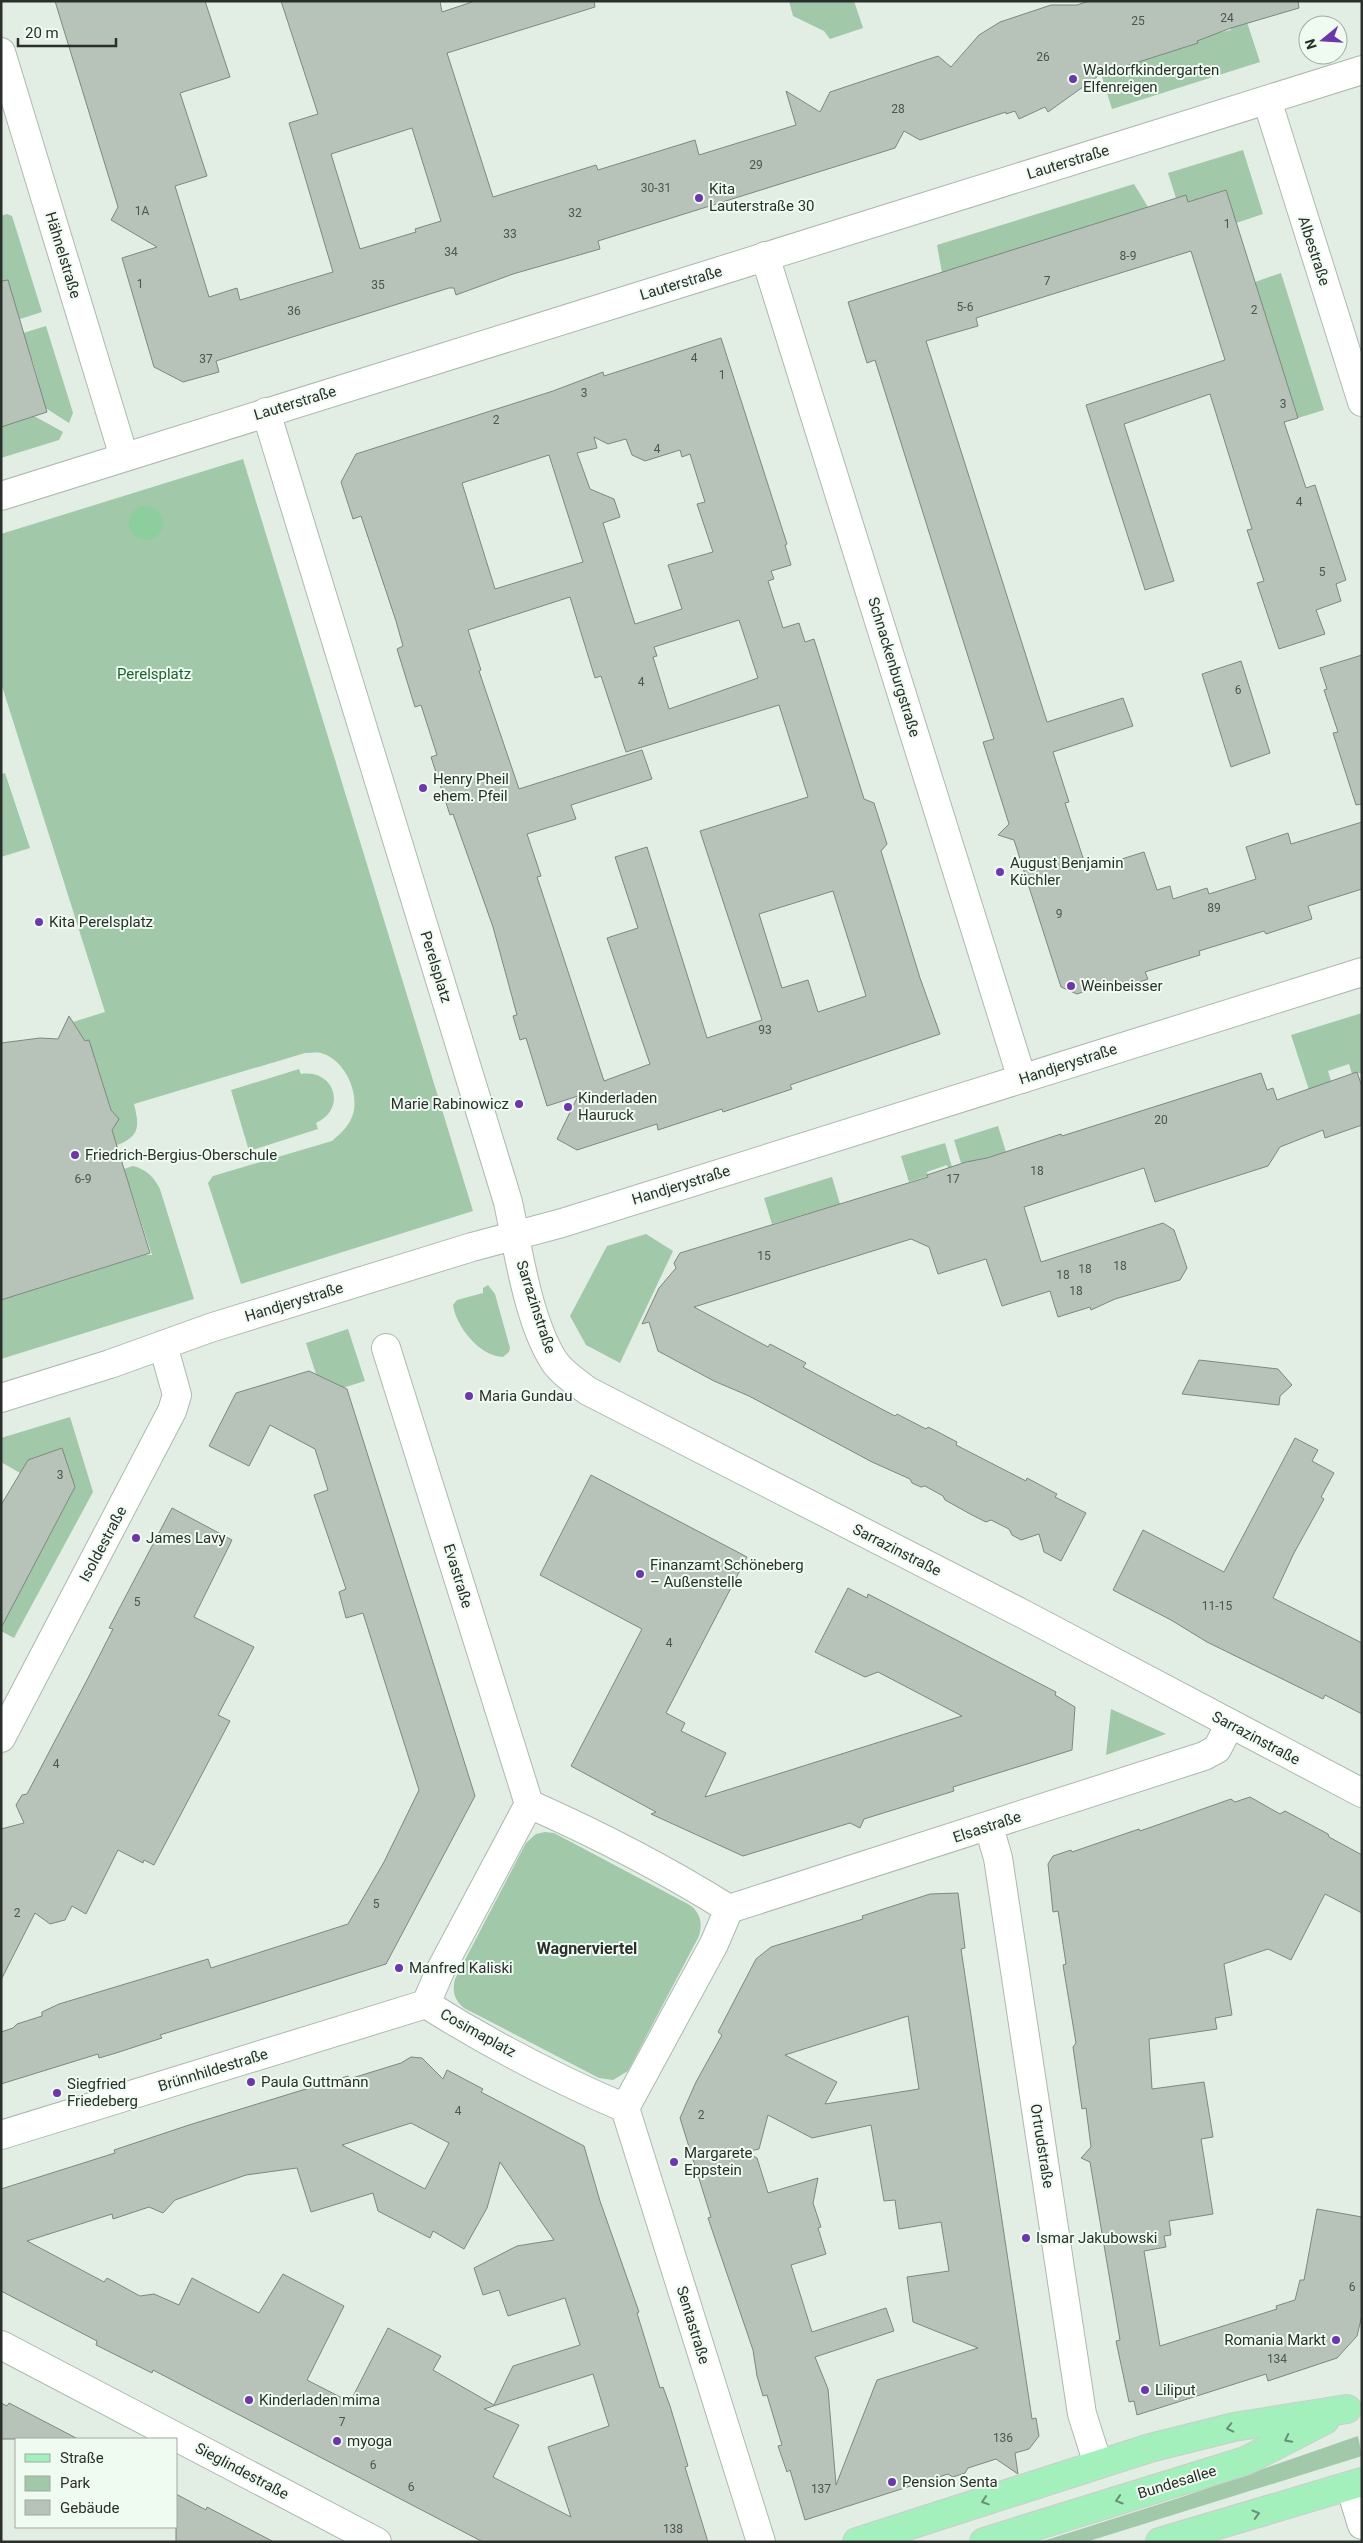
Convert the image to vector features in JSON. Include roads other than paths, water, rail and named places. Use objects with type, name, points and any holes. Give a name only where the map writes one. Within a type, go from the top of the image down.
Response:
[{"type":"main road","points":[[858,2542],[1098,2464],[1234,2427],[1354,2407]]},
{"type":"main road","name":"Bundesallee","points":[[984,2542],[1245,2461],[1354,2407]]},
{"type":"main road","points":[[1160,2542],[1201,2535],[1356,2484]]},
{"type":"street","name":"Hähnelstraße","points":[[1,52],[124,457]]},
{"type":"street","name":"Lauterstraße","points":[[1,496],[1362,70]]},
{"type":"street","name":"Albestraße","points":[[1267,100],[1362,402]]},
{"type":"street","name":"Schnackenburgstraße","points":[[765,256],[1022,1079]]},
{"type":"street","name":"Perelsplatz","points":[[266,412],[508,1202],[514,1236]]},
{"type":"street","name":"Handjerystraße","points":[[1,1398],[432,1259],[514,1236],[1362,972]]},
{"type":"street","name":"Sarrazinstraße","points":[[514,1236],[522,1274],[545,1342],[554,1361],[570,1378],[588,1391],[1025,1615],[1362,1793]]},
{"type":"street","name":"Isoldestraße","points":[[1,1738],[172,1411],[177,1395],[163,1345]]},
{"type":"street","name":"Evastraße","points":[[386,1348],[529,1804]]},
{"type":"street","name":"Elsastraße","points":[[729,1909],[989,1827],[1204,1756],[1217,1749],[1230,1724]]},
{"type":"street","points":[[529,1804],[562,1818],[672,1876],[729,1909],[714,1944],[626,2108]]},
{"type":"street","name":"Cosimaplatz","points":[[529,1804],[444,1963],[426,2004],[456,2023],[583,2089],[626,2108]]},
{"type":"street","name":"Ortrudstraße","points":[[989,1827],[998,1858],[1082,2414],[1098,2464]]},
{"type":"street","name":"Brünnhildestraße","points":[[1,2135],[426,2004]]},
{"type":"street","name":"Sentastraße","points":[[626,2108],[761,2542]]},
{"type":"street","name":"Sieglindestraße","points":[[1,2345],[377,2542]]},
{"type":"street","points":[[1356,2484],[1362,2525]]},
{"type":"place","name":"Waldorfkindergarten Elfenreigen","points":[[1073,79]]},
{"type":"place","name":"Kita Lauterstraße 30","points":[[699,198]]},
{"type":"place","name":"Henry Pheil ehem. Pfeil","points":[[423,788]]},
{"type":"place","name":"August Benjamin Küchler","points":[[1000,872]]},
{"type":"place","name":"Kita Perelsplatz","points":[[39,922]]},
{"type":"place","name":"Weinbeisser","points":[[1071,986]]},
{"type":"place","name":"Marie Rabinowicz","points":[[519,1104]]},
{"type":"place","name":"Kinderladen Hauruck","points":[[568,1107]]},
{"type":"place","name":"Friedrich-Bergius-Oberschule","points":[[75,1155]]},
{"type":"place","name":"Maria Gundau","points":[[469,1396]]},
{"type":"place","name":"James Lavy","points":[[136,1538]]},
{"type":"place","name":"Finanzamt Schöneberg – Außenstelle","points":[[640,1574]]},
{"type":"place","name":"Manfred Kaliski","points":[[399,1968]]},
{"type":"place","name":"Paula Guttmann","points":[[251,2082]]},
{"type":"place","name":"Siegfried Friedeberg","points":[[57,2093]]},
{"type":"place","name":"Margarete Eppstein","points":[[674,2162]]},
{"type":"place","name":"Ismar Jakubowski","points":[[1026,2238]]},
{"type":"place","name":"Romania Markt","points":[[1336,2340]]},
{"type":"place","name":"Liliput","points":[[1145,2390]]},
{"type":"place","name":"Kinderladen mima","points":[[249,2400]]},
{"type":"place","name":"myoga","points":[[337,2441]]},
{"type":"place","name":"Pension Senta","points":[[892,2482]]},
{"type":"district","name":"Wagnerviertel","points":[[587,1948]]}]
